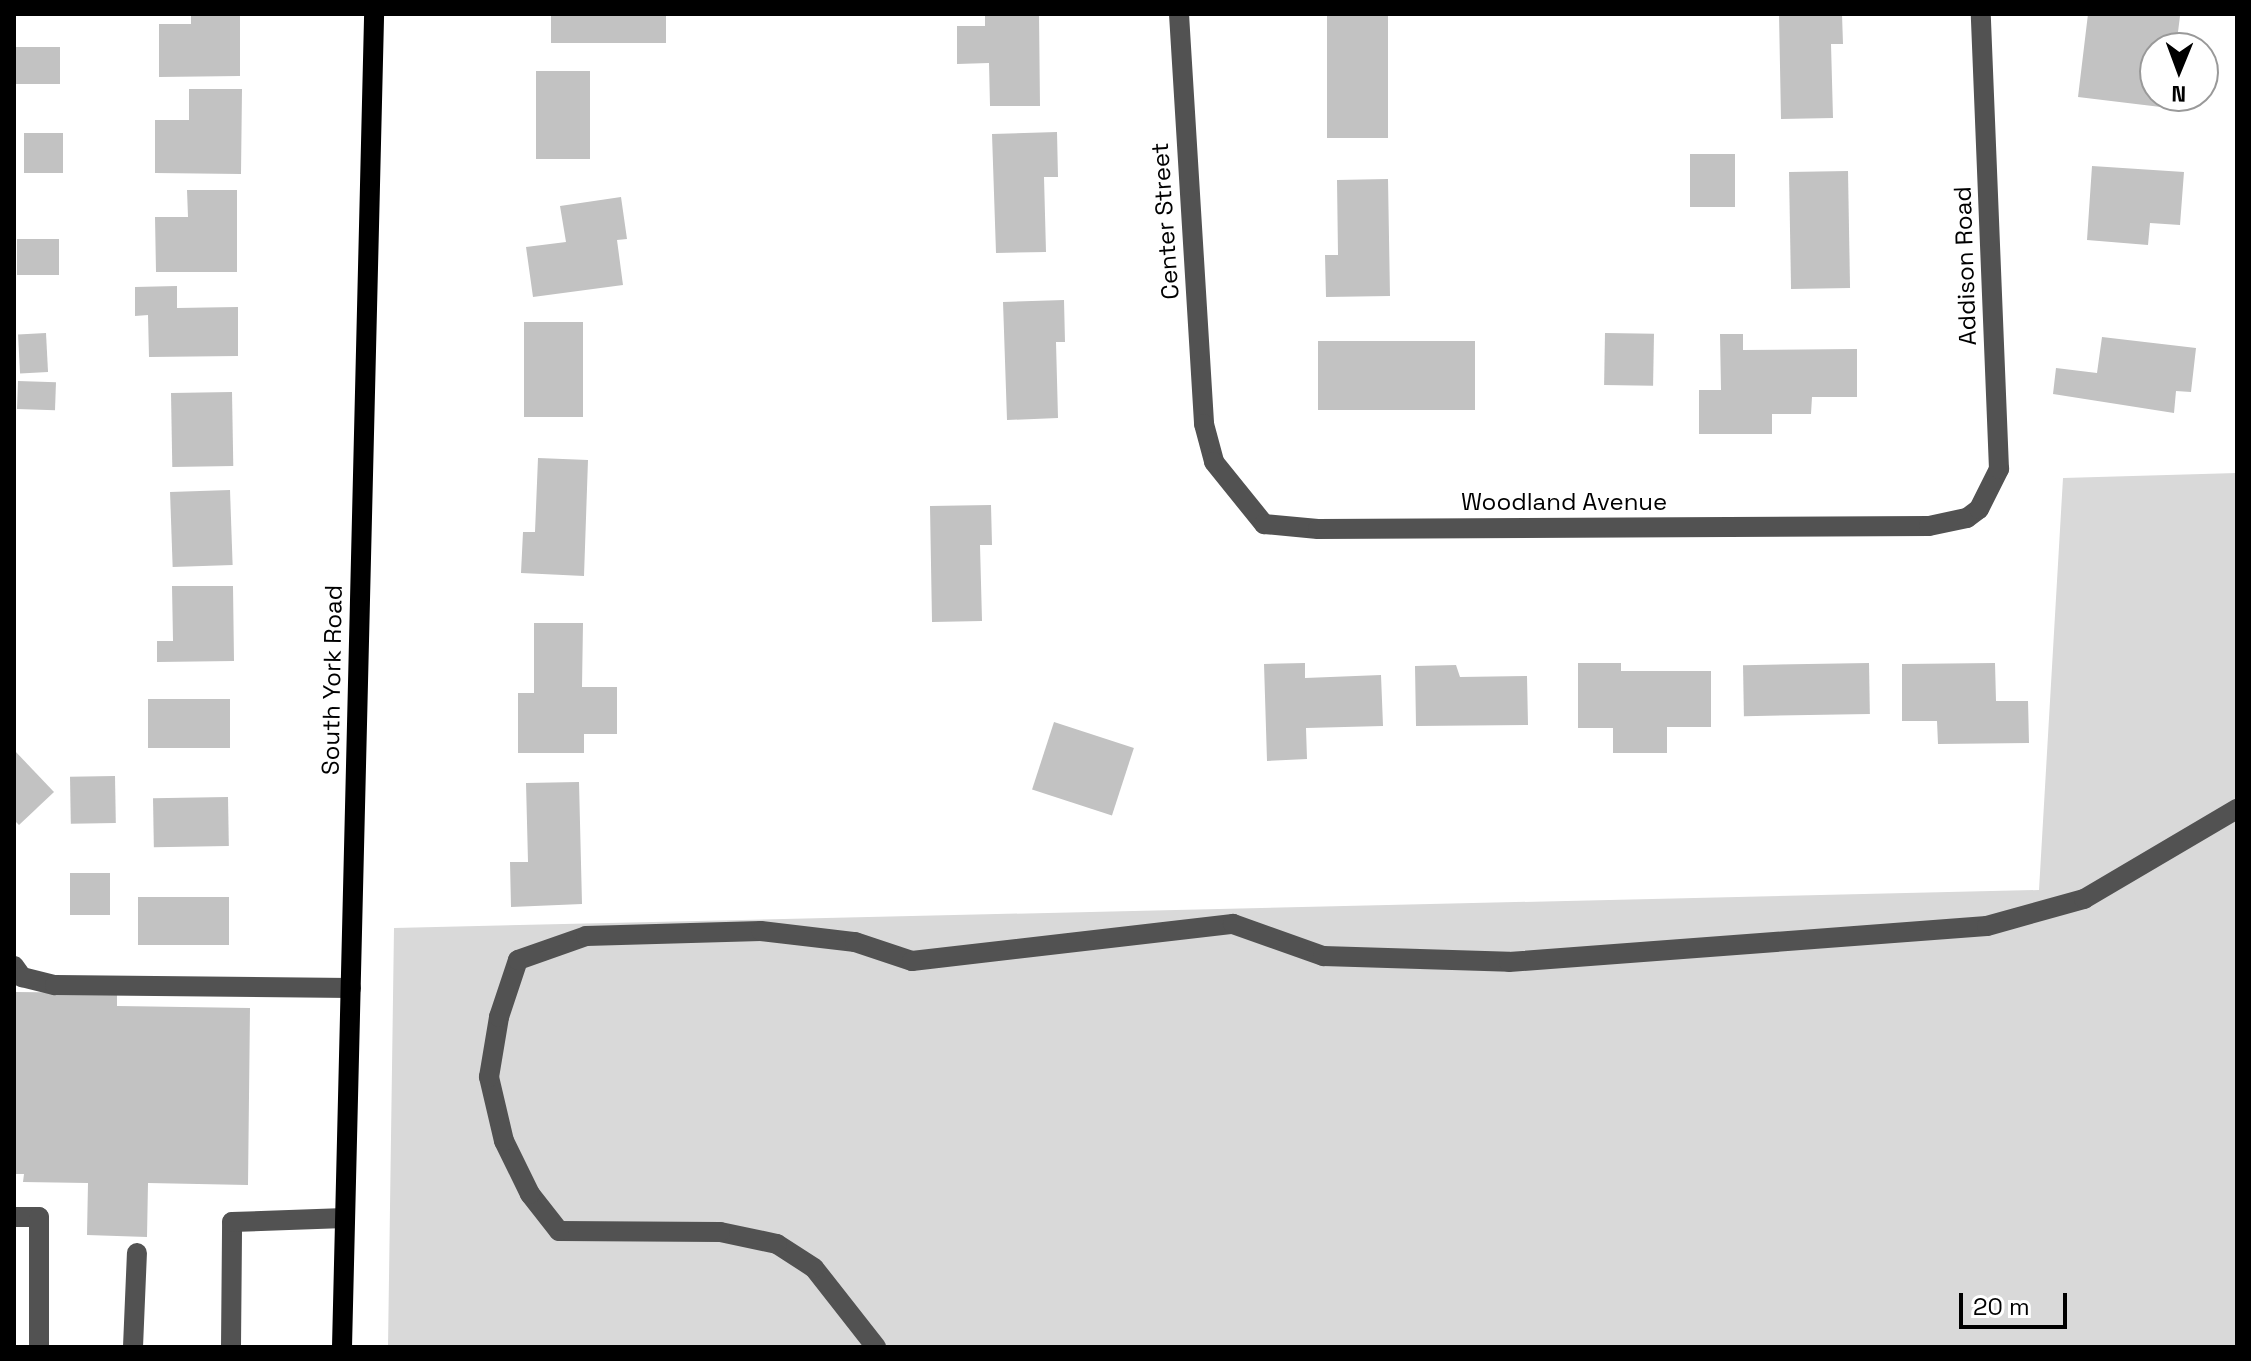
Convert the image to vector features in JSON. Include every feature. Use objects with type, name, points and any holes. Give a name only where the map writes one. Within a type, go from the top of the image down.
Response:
[{"type":"main road","name":"South York Road","points":[[342,1347],[374,14]]},
{"type":"street","name":"Center Street","points":[[1179,14],[1204,424]]},
{"type":"street","name":"Addison Road","points":[[1979,509],[1999,469],[1981,14]]},
{"type":"street","name":"Woodland Avenue","points":[[1204,424],[1214,462],[1264,524],[1318,529],[1929,526],[1967,518],[1979,509]]},
{"type":"street","points":[[876,1347],[814,1268],[777,1244],[720,1232],[559,1231],[530,1194],[504,1141],[489,1077],[499,1017],[518,960],[586,936],[761,931],[855,942],[912,961],[1233,924],[1323,956],[1509,962],[1987,926],[2084,899],[2237,809]]},
{"type":"street","points":[[14,966],[22,977],[55,985],[351,988]]},
{"type":"street","points":[[14,1217],[39,1217],[39,1347]]},
{"type":"street","points":[[231,1347],[232,1222],[345,1218]]},
{"type":"street","points":[[133,1347],[137,1253]]},
{"type":"shaded area","points":[[2237,473],[2237,1347],[388,1347],[394,928],[2039,890],[2063,478]]},
{"type":"building","points":[[191,14],[240,14],[240,76],[159,77],[159,24],[191,24]]},
{"type":"building","points":[[551,14],[666,14],[666,43],[551,43]]},
{"type":"building","points":[[985,14],[1039,14],[1040,106],[990,106],[989,63],[957,64],[957,26],[985,26]]},
{"type":"building","points":[[1327,14],[1388,14],[1388,138],[1327,138]]},
{"type":"building","points":[[1779,14],[1842,14],[1843,44],[1831,44],[1833,118],[1781,119]]},
{"type":"building","points":[[2088,14],[2180,16],[2178,32],[2139,32],[2139,104],[2078,97]]},
{"type":"building","points":[[16,47],[60,47],[60,84],[16,84]]},
{"type":"building","points":[[536,71],[590,71],[590,159],[536,159]]},
{"type":"building","points":[[189,89],[242,89],[241,174],[155,173],[155,120],[189,120]]},
{"type":"building","points":[[1057,132],[1058,177],[1044,177],[1046,252],[996,253],[992,134]]},
{"type":"building","points":[[24,133],[63,133],[63,173],[24,173]]},
{"type":"building","points":[[1690,154],[1735,154],[1735,207],[1690,207]]},
{"type":"building","points":[[2092,166],[2184,172],[2180,225],[2150,223],[2148,245],[2087,240]]},
{"type":"building","points":[[1848,171],[1850,288],[1791,289],[1789,172]]},
{"type":"building","points":[[1388,179],[1390,296],[1326,297],[1325,255],[1338,255],[1337,180]]},
{"type":"building","points":[[187,190],[237,190],[237,272],[156,272],[155,217],[188,217]]},
{"type":"building","points":[[621,197],[627,239],[617,240],[623,285],[533,297],[526,247],[566,242],[560,206]]},
{"type":"building","points":[[17,239],[59,239],[59,275],[17,275]]},
{"type":"building","points":[[177,286],[177,308],[238,307],[238,356],[149,357],[148,315],[135,316],[135,287]]},
{"type":"building","points":[[1064,300],[1065,342],[1056,342],[1058,418],[1007,420],[1003,302]]},
{"type":"building","points":[[524,322],[583,322],[583,417],[524,417]]},
{"type":"building","points":[[46,333],[48,372],[20,373],[18,334]]},
{"type":"building","points":[[1605,333],[1654,334],[1653,386],[1604,385]]},
{"type":"building","points":[[1720,334],[1743,334],[1743,350],[1857,349],[1857,397],[1812,397],[1811,414],[1772,414],[1772,434],[1699,434],[1699,390],[1721,390]]},
{"type":"building","points":[[2102,337],[2196,348],[2191,392],[2176,391],[2174,413],[2053,394],[2056,368],[2097,373]]},
{"type":"building","points":[[1318,341],[1475,341],[1475,410],[1318,410]]},
{"type":"building","points":[[18,381],[56,382],[55,410],[17,409]]},
{"type":"building","points":[[232,392],[233,466],[172,467],[171,393]]},
{"type":"building","points":[[538,458],[588,460],[584,576],[521,573],[523,532],[535,532]]},
{"type":"building","points":[[230,490],[233,565],[173,567],[170,492]]},
{"type":"building","points":[[991,505],[992,545],[980,545],[982,621],[932,622],[930,506]]},
{"type":"building","points":[[172,586],[233,586],[234,661],[157,662],[157,641],[173,641]]},
{"type":"building","points":[[534,623],[583,623],[582,687],[617,687],[617,734],[584,734],[584,753],[518,753],[518,693],[534,693]]},
{"type":"building","points":[[1305,663],[1305,678],[1381,675],[1383,726],[1306,728],[1307,759],[1267,761],[1264,664]]},
{"type":"building","points":[[1578,663],[1621,663],[1621,671],[1711,671],[1711,727],[1667,727],[1667,753],[1613,753],[1613,728],[1578,728]]},
{"type":"building","points":[[1869,663],[1870,714],[1744,716],[1743,665]]},
{"type":"building","points":[[1995,663],[1996,701],[2028,701],[2029,743],[1938,744],[1937,721],[1902,721],[1902,664]]},
{"type":"building","points":[[1456,665],[1460,677],[1527,676],[1528,725],[1416,726],[1415,666]]},
{"type":"building","points":[[148,699],[230,699],[230,748],[148,748]]},
{"type":"building","points":[[1054,722],[1134,748],[1112,815],[1032,790]]},
{"type":"building","points":[[14,750],[54,792],[19,825],[14,820]]},
{"type":"building","points":[[115,776],[116,823],[71,824],[70,777]]},
{"type":"building","points":[[579,782],[582,904],[511,907],[510,862],[528,862],[526,783]]},
{"type":"building","points":[[228,797],[229,846],[154,847],[153,798]]},
{"type":"building","points":[[70,873],[110,873],[110,915],[70,915]]},
{"type":"building","points":[[138,897],[229,897],[229,945],[138,945]]},
{"type":"building","points":[[14,992],[117,993],[117,1006],[250,1008],[248,1185],[148,1183],[147,1237],[87,1235],[88,1183],[23,1182],[24,1174],[14,1174]]}]
